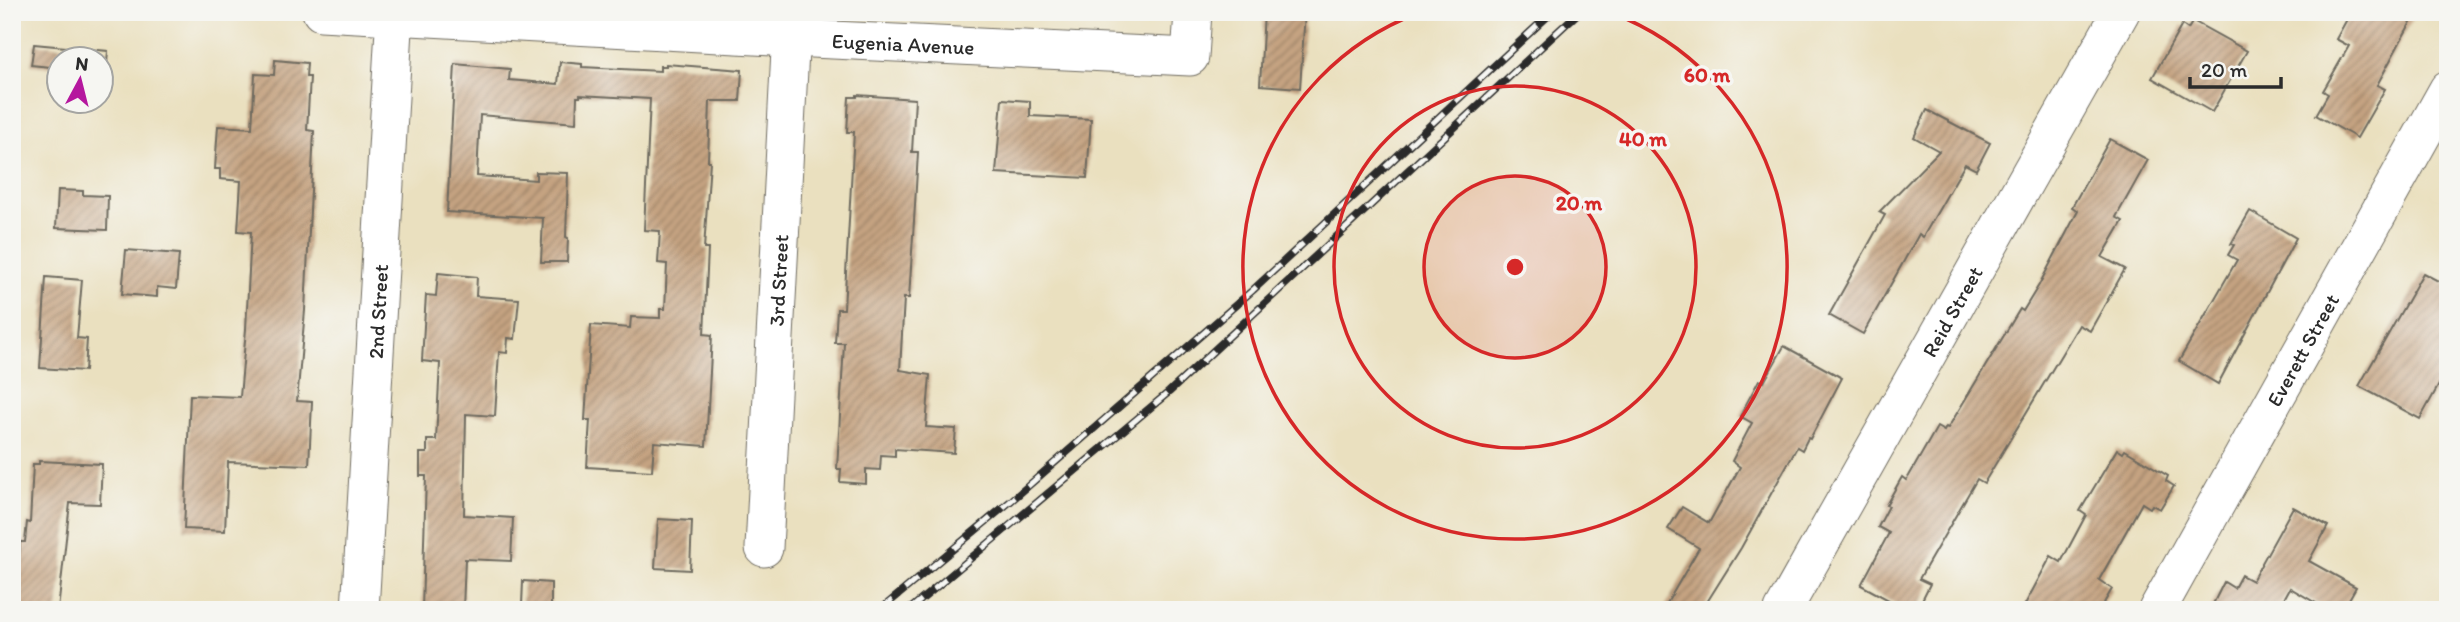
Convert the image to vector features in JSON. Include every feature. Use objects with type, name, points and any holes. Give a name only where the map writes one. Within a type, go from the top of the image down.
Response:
[{"type":"street","name":"Eugenia Avenue","points":[[321,12],[792,25],[1190,57],[1193,12]]},
{"type":"street","name":"Reid Street","points":[[1783,610],[2121,12]]},
{"type":"street","name":"2nd Street","points":[[359,610],[395,14]]},
{"type":"street","name":"3rd Street","points":[[764,548],[792,25]]},
{"type":"street","name":"Everett Street","points":[[2157,610],[2448,89]]},
{"type":"building","points":[[1264,12],[1305,12],[1300,88],[1260,85]]},
{"type":"building","points":[[2351,12],[2399,12],[2412,20],[2377,85],[2385,89],[2357,138],[2316,115],[2328,94],[2323,91],[2349,46],[2336,39]]},
{"type":"building","points":[[2193,21],[2247,51],[2212,112],[2152,78],[2182,25],[2188,29]]},
{"type":"building","points":[[34,44],[55,46],[46,46],[46,67],[31,65]]},
{"type":"building","points":[[275,60],[307,63],[306,77],[310,77],[307,130],[314,131],[305,310],[297,401],[312,402],[309,465],[228,462],[225,531],[184,529],[190,395],[240,397],[246,329],[251,232],[238,231],[241,181],[220,179],[220,169],[215,169],[218,126],[252,128],[255,74],[274,75]]},
{"type":"building","points":[[560,62],[582,64],[582,67],[660,71],[660,66],[666,64],[742,70],[740,101],[710,101],[710,161],[704,249],[708,249],[704,334],[712,335],[706,446],[654,442],[652,471],[587,467],[590,420],[585,420],[591,325],[630,328],[631,317],[660,318],[660,309],[665,309],[667,264],[658,263],[660,231],[644,230],[650,99],[580,95],[577,97],[576,123],[480,115],[477,176],[536,180],[536,172],[568,173],[567,262],[541,262],[543,218],[447,212],[455,64],[510,69],[509,80],[558,84]]},
{"type":"building","points":[[857,95],[915,99],[912,152],[918,152],[909,298],[904,298],[900,370],[930,375],[926,427],[956,429],[954,453],[895,449],[895,456],[881,455],[880,470],[866,469],[866,484],[840,482],[841,469],[837,469],[844,343],[835,343],[837,309],[844,309],[854,132],[847,132],[849,97]]},
{"type":"building","points":[[1002,99],[1030,101],[1030,116],[1091,119],[1087,178],[996,173]]},
{"type":"building","points":[[1927,110],[1990,143],[1976,170],[1965,164],[1923,237],[1919,234],[1863,334],[1829,315],[1885,215],[1879,212],[1939,151],[1914,137]]},
{"type":"building","points":[[2110,139],[2148,160],[2116,217],[2123,221],[2102,257],[2125,269],[2090,331],[2079,325],[1984,483],[1977,479],[1919,579],[1930,584],[1917,610],[1907,610],[1861,585],[1889,533],[1878,527],[1889,506],[1886,505],[1902,477],[1906,480],[1909,476],[1937,427],[1944,431],[1948,428],[2020,309],[2023,311],[2039,285],[2078,211],[2072,207]]},
{"type":"building","points":[[58,190],[108,196],[107,230],[56,228]]},
{"type":"building","points":[[2250,211],[2296,238],[2218,384],[2179,361],[2237,260],[2228,255],[2234,245],[2231,244]]},
{"type":"building","points":[[126,250],[179,254],[176,289],[157,287],[157,297],[122,294]]},
{"type":"building","points":[[438,273],[477,277],[476,296],[519,299],[515,339],[508,338],[507,353],[499,352],[495,416],[466,414],[464,515],[513,518],[511,561],[465,559],[463,610],[422,610],[426,476],[420,476],[420,453],[427,453],[427,440],[436,440],[440,363],[422,361],[426,295],[436,296]]},
{"type":"building","points":[[2423,273],[2448,286],[2448,385],[2441,381],[2420,419],[2359,386]]},
{"type":"building","points":[[46,277],[82,280],[77,338],[87,339],[85,371],[40,368]]},
{"type":"building","points":[[1784,346],[1842,378],[1810,439],[1808,438],[1802,450],[1797,447],[1741,548],[1702,610],[1663,610],[1699,548],[1668,529],[1682,507],[1709,523],[1740,467],[1732,461],[1752,423],[1740,416],[1759,380],[1764,382]]},
{"type":"building","points":[[2117,449],[2123,453],[2125,450],[2168,476],[2166,481],[2174,486],[2160,509],[2152,505],[2150,508],[2142,503],[2099,580],[2112,589],[2100,610],[2022,610],[2051,556],[2061,562],[2086,515],[2080,511]]},
{"type":"building","points":[[39,461],[102,464],[100,504],[70,503],[58,610],[16,610],[20,542],[25,542],[27,522],[30,523],[33,464],[39,464]]},
{"type":"building","points":[[2293,507],[2328,526],[2309,561],[2356,587],[2343,610],[2328,610],[2290,588],[2278,610],[2210,610],[2224,582],[2234,588],[2241,575],[2252,581]]},
{"type":"building","points":[[658,519],[692,521],[690,570],[655,568]]},
{"type":"building","points":[[523,581],[551,583],[551,607],[522,605]]},
{"type":"railway","points":[[880,610],[1012,500],[1253,290],[1552,12]]},
{"type":"railway","points":[[909,610],[1169,392],[1579,12]]}]
